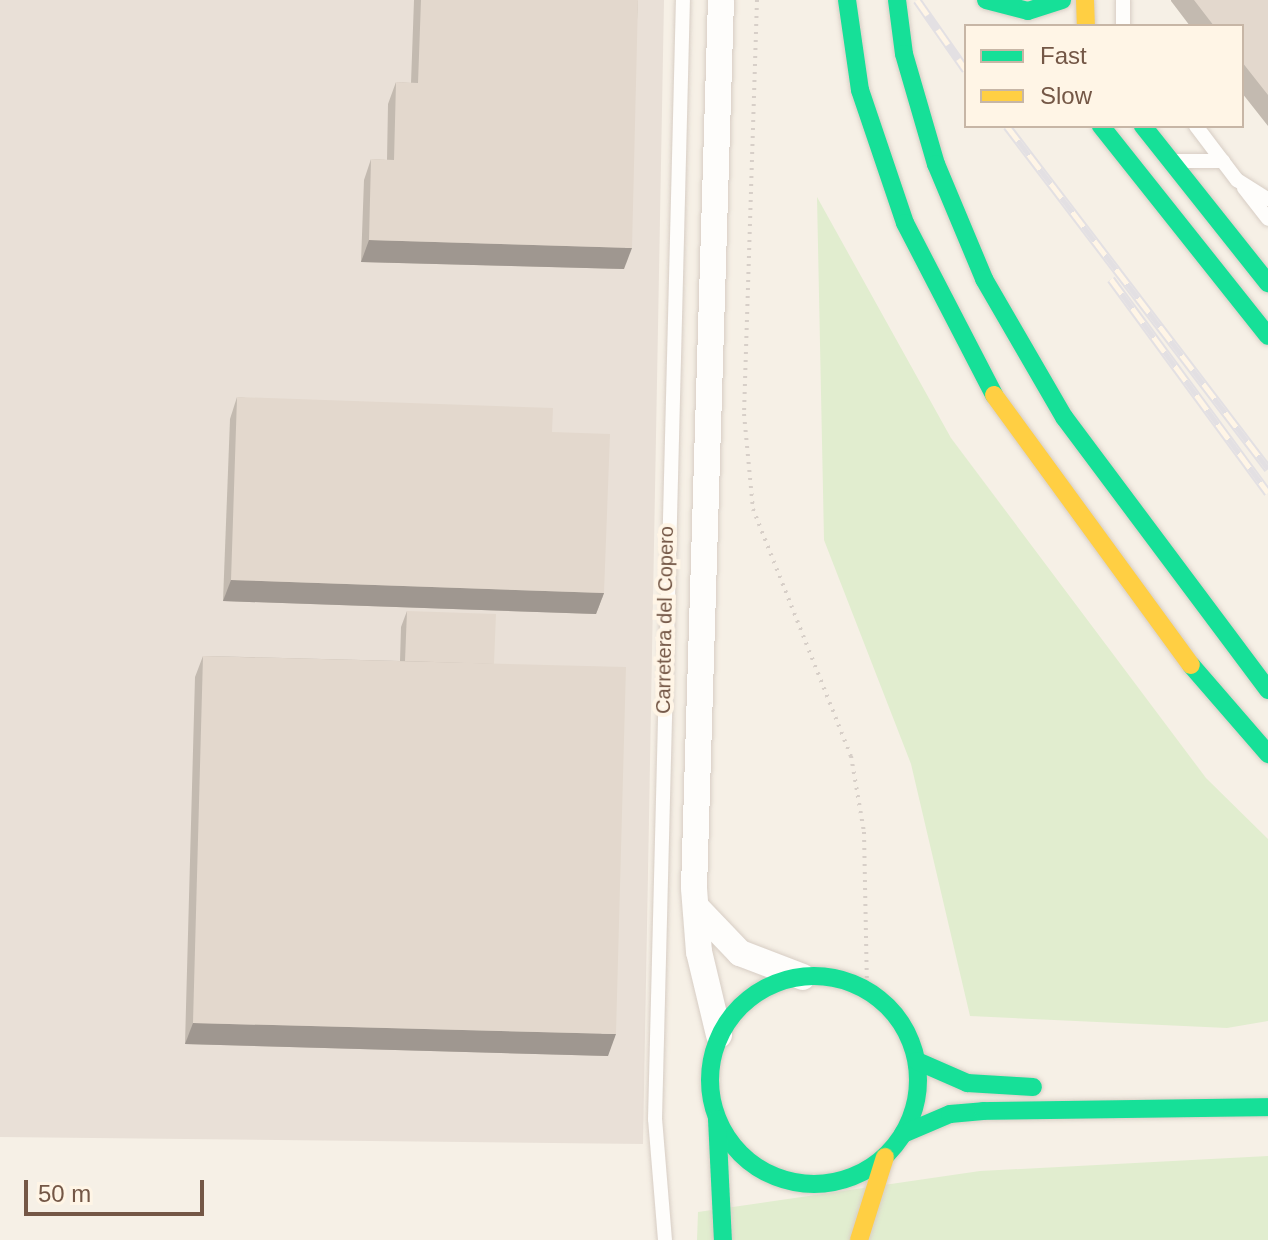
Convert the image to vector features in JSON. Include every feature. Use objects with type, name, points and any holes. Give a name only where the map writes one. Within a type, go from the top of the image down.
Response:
[{"type":"main road","points":[[847,0],[860,90],[905,223],[991,391],[1200,678],[1268,754]]},
{"type":"main road","points":[[897,0],[904,54],[936,164],[984,279],[1064,417],[1268,690]]},
{"type":"main road","points":[[986,0],[1005,8],[1028,11],[1062,0]]},
{"type":"main road","points":[[1085,0],[1086,24]]},
{"type":"main road","points":[[1005,8],[1023,24]]},
{"type":"main road","points":[[1103,128],[1268,336]]},
{"type":"main road","points":[[1144,128],[1268,283]]},
{"type":"main road","points":[[723,1240],[717,1119],[710,1092],[719,1035],[754,995],[803,977],[867,991],[899,1021],[917,1061],[916,1098],[903,1134],[885,1157],[859,1240]]},
{"type":"main road","points":[[917,1061],[993,1085],[1252,1085]]},
{"type":"main road","points":[[903,1134],[950,1114],[983,1111],[1158,1114],[1268,1107]]},
{"type":"main road","points":[[717,1119],[734,1148],[791,1182],[836,1181],[885,1157]]},
{"type":"street","points":[[719,1035],[696,906],[721,0]]},
{"type":"street","points":[[696,906],[740,953],[803,977]]},
{"type":"lane","name":"Carretera del Copero","points":[[665,1240],[655,1119],[683,0]]},
{"type":"lane","points":[[1123,0],[1123,24]]},
{"type":"lane","points":[[1198,128],[1268,219]]},
{"type":"lane","points":[[1169,161],[1223,161]]},
{"type":"lane","points":[[1237,180],[1268,199]]},
{"type":"path","points":[[757,0],[744,414],[753,509],[851,756],[864,832],[867,991]]},
{"type":"shaded area","points":[[0,0],[664,0],[643,1144],[0,1137]]},
{"type":"green space","points":[[817,197],[951,438],[1206,778],[1268,839],[1268,1021],[1227,1028],[970,1016],[911,764],[824,540]]},
{"type":"green space","points":[[1268,1156],[1268,1240],[697,1240],[698,1212],[980,1171]]},
{"type":"building","points":[[421,0],[638,0],[632,248],[369,240],[371,159],[394,160],[396,82],[418,83]]},
{"type":"building","points":[[1194,0],[1268,0],[1268,95],[1244,65],[1244,24],[1212,24]]},
{"type":"building","points":[[237,397],[553,408],[552,432],[610,434],[604,593],[231,580]]},
{"type":"building","points":[[407,611],[496,614],[494,664],[405,661]]},
{"type":"building","points":[[203,656],[626,667],[616,1034],[193,1023]]},
{"type":"railway","points":[[917,0],[964,67]]},
{"type":"railway","points":[[1009,128],[1268,469]]},
{"type":"railway","points":[[1111,279],[1268,493]]},
{"type":"traffic: fast","points":[[847,0],[860,90],[905,223],[994,395]]},
{"type":"traffic: fast","points":[[897,0],[904,54],[936,164],[984,279],[1064,417],[1268,690]]},
{"type":"traffic: fast","points":[[986,0],[1028,11],[1062,0]]},
{"type":"traffic: fast","points":[[1103,128],[1268,336]]},
{"type":"traffic: fast","points":[[1145,128],[1268,283]]},
{"type":"traffic: fast","points":[[1191,665],[1268,754]]},
{"type":"traffic: fast","points":[[814,976],[854,984],[887,1007],[910,1040],[918,1080],[910,1120],[887,1153],[854,1176],[814,1184],[774,1176],[741,1153],[718,1120],[710,1080],[718,1040],[741,1007],[774,984],[814,976]]},
{"type":"traffic: fast","points":[[917,1061],[967,1083],[1033,1087]]},
{"type":"traffic: fast","points":[[903,1134],[950,1114],[983,1111],[1268,1107]]},
{"type":"traffic: fast","points":[[717,1119],[723,1240]]},
{"type":"traffic: slow","points":[[1085,0],[1086,24]]},
{"type":"traffic: slow","points":[[994,395],[1191,665]]},
{"type":"traffic: slow","points":[[859,1240],[885,1157]]}]
